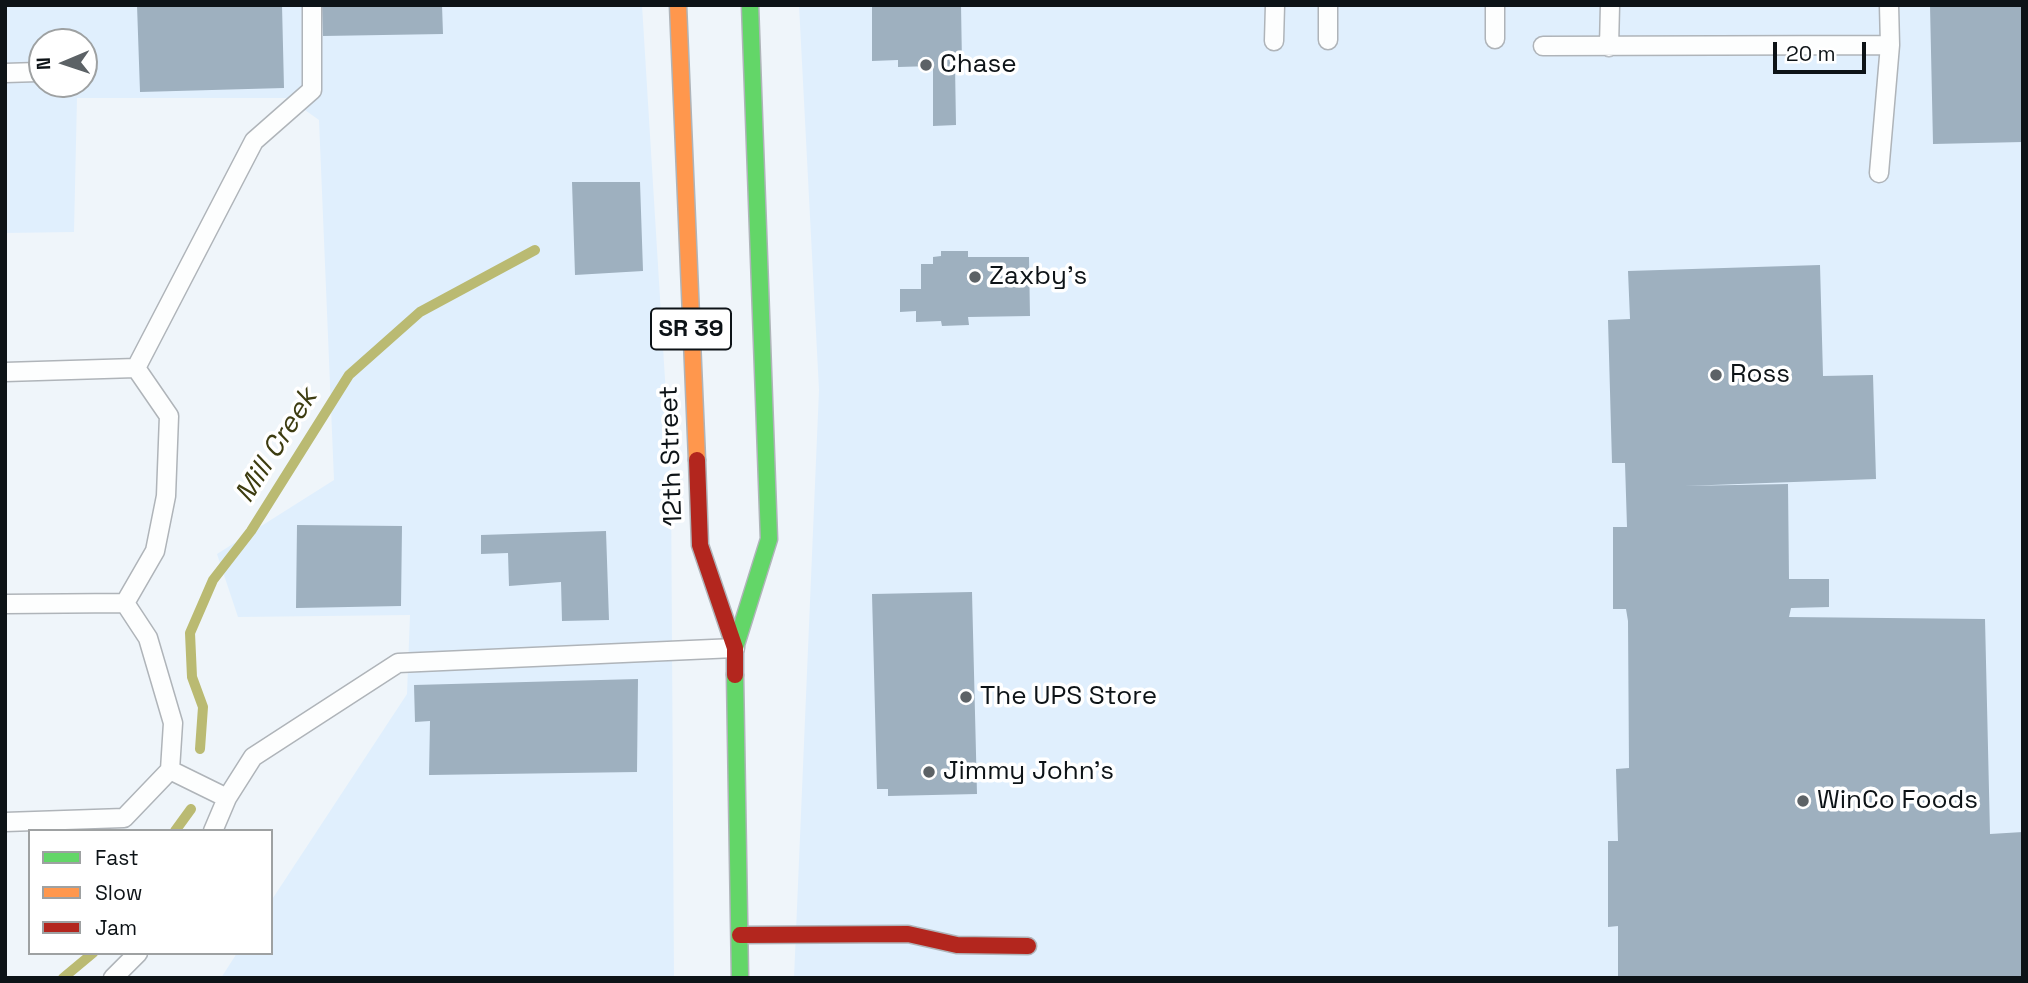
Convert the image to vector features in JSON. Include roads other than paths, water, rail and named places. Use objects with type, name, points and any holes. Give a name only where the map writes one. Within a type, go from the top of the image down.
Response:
[{"type":"main road","name":"12th Street","points":[[678,5],[700,545],[735,648],[740,978]]},
{"type":"main road","name":"12th Street","points":[[735,648],[769,540],[750,5]]},
{"type":"main road","points":[[740,935],[908,934],[957,945],[1028,946]]},
{"type":"lane","points":[[136,368],[254,141],[312,90],[312,5]]},
{"type":"lane","points":[[1274,41],[1275,5]]},
{"type":"lane","points":[[1328,5],[1328,40]]},
{"type":"lane","points":[[1494,5],[1495,39]]},
{"type":"lane","points":[[1609,47],[1610,5]]},
{"type":"lane","points":[[1879,173],[1890,45],[1889,5]]},
{"type":"lane","points":[[1543,46],[1890,45]]},
{"type":"lane","points":[[5,72],[28,72]]},
{"type":"lane","points":[[5,372],[136,368]]},
{"type":"lane","points":[[125,603],[155,551],[166,496],[169,416],[136,368]]},
{"type":"lane","points":[[5,604],[125,603]]},
{"type":"lane","points":[[5,822],[124,818],[170,770],[173,723],[148,638],[125,603]]},
{"type":"lane","points":[[214,829],[227,798],[253,757],[398,663],[735,648]]},
{"type":"lane","points":[[170,770],[227,798]]},
{"type":"lane","points":[[113,978],[136,955]]},
{"type":"waterway","name":"Mill Creek","points":[[200,749],[203,707],[192,677],[190,633],[213,580],[251,531],[349,375],[420,312],[535,250]]},
{"type":"waterway","name":"Mill Creek","points":[[176,829],[191,809]]},
{"type":"waterway","name":"Mill Creek","points":[[63,978],[91,955]]},
{"type":"place","name":"Chase","points":[[926,65]]},
{"type":"place","name":"Zaxby's","points":[[975,277]]},
{"type":"place","name":"Ross","points":[[1716,375]]},
{"type":"place","name":"The UPS Store","points":[[966,697]]},
{"type":"place","name":"Jimmy John's","points":[[929,772]]},
{"type":"place","name":"WinCo Foods","points":[[1803,801]]}]
